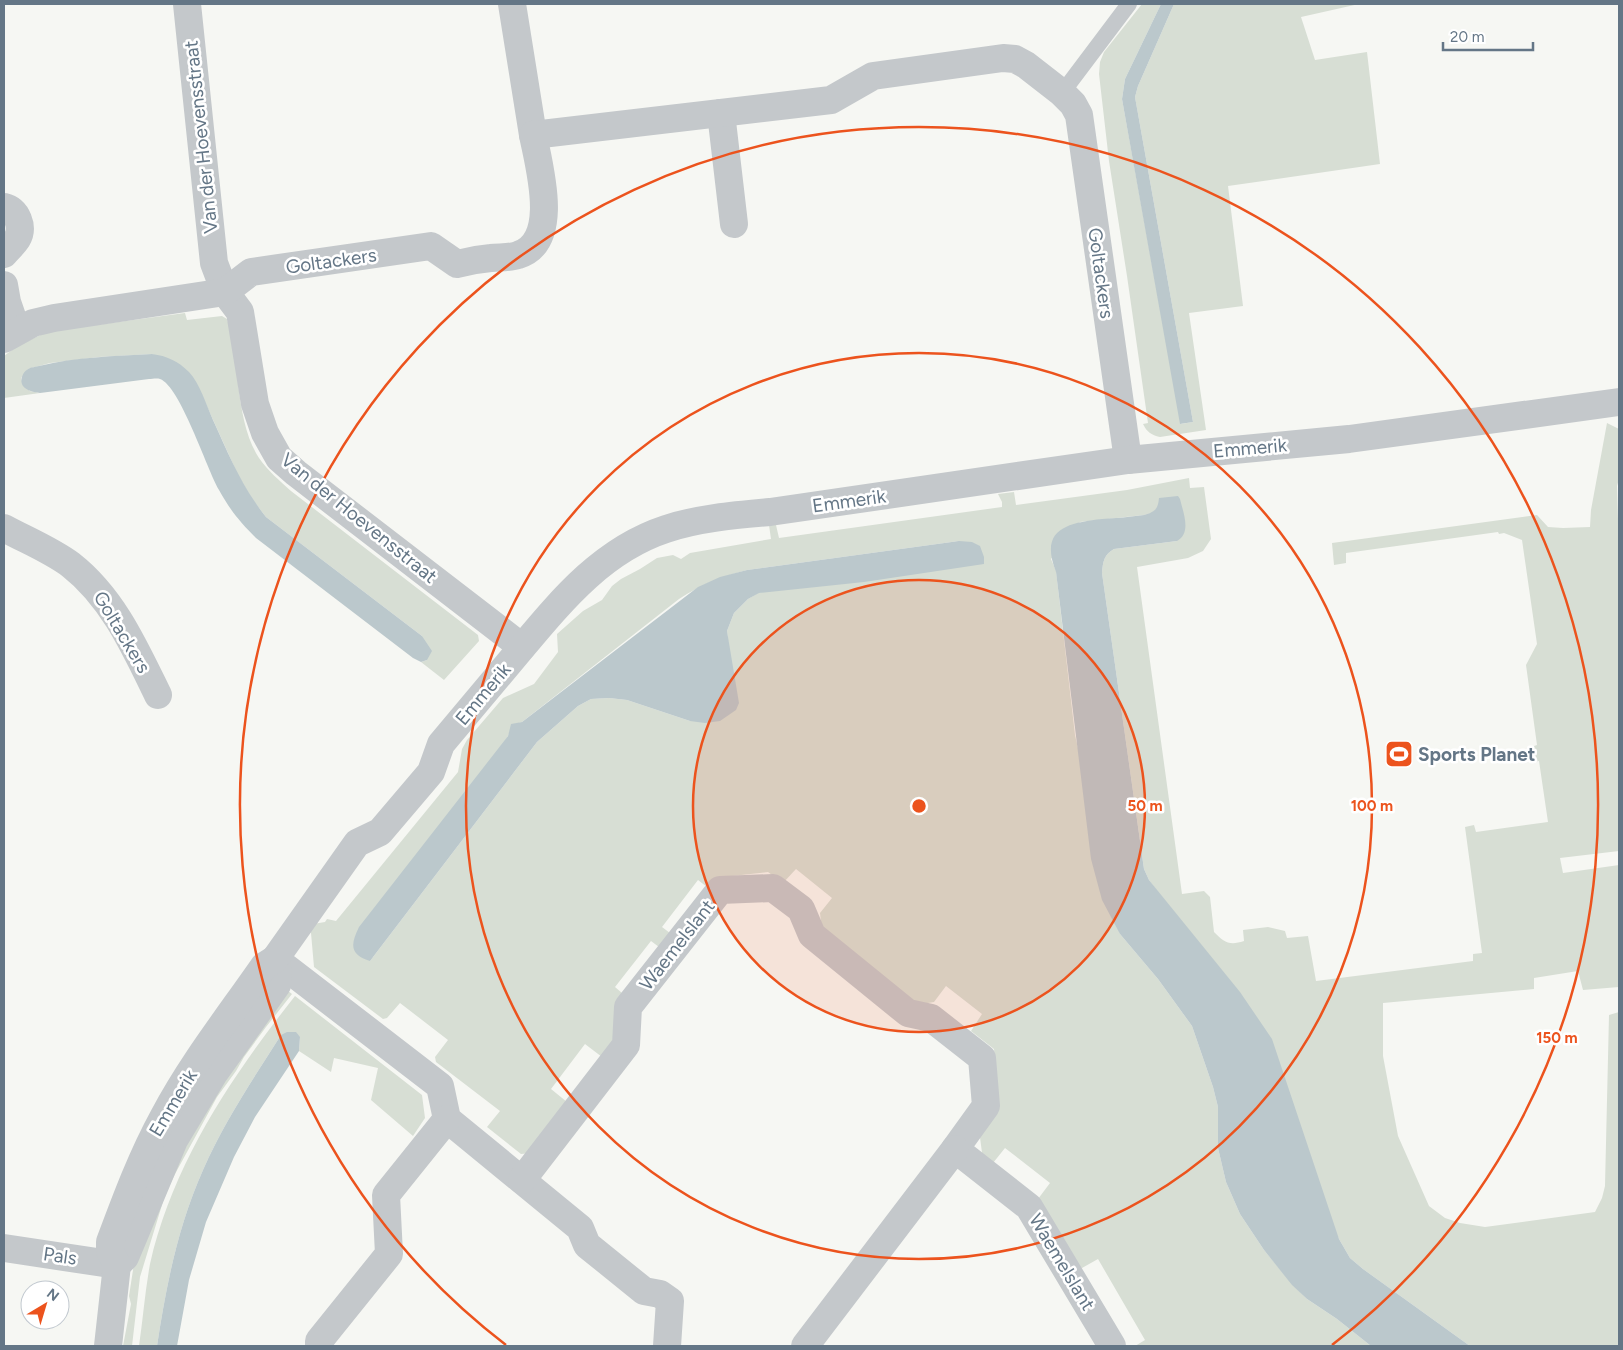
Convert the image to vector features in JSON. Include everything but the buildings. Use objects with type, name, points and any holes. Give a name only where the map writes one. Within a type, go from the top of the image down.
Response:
[{"type":"street","name":"Van der Hoevensstraat","points":[[187,4],[214,264],[225,292],[240,312],[255,404],[264,433],[279,458],[296,473],[522,647]]},
{"type":"street","name":"Goltackers","points":[[4,285],[10,335],[33,323],[54,318],[225,292],[251,272],[431,246],[457,264],[518,255],[532,246],[540,233],[544,220],[545,202],[512,4]]},
{"type":"street","name":"Goltackers","points":[[533,135],[831,100],[873,76],[1003,58],[1015,59],[1026,65],[1062,92],[1079,114],[1128,460]]},
{"type":"street","points":[[721,113],[734,224]]},
{"type":"street","points":[[4,207],[7,207],[16,215],[20,226],[19,236],[4,254]]},
{"type":"street","name":"Emmerik","points":[[108,1346],[117,1265],[125,1257],[174,1140],[213,1075],[277,985],[278,973],[275,959],[357,843],[380,832],[431,772],[441,744],[555,607],[589,573],[613,555],[665,529],[693,522],[738,515],[1128,460],[1349,439],[1619,402]]},
{"type":"street","name":"Goltackers","points":[[4,528],[38,545],[69,564],[94,585],[118,618],[158,695]]},
{"type":"street","name":"Waemelslant","points":[[522,1180],[626,1045],[628,1007],[720,890],[773,888],[800,909],[812,935],[908,1013],[931,1018],[982,1058],[986,1106],[806,1346]]},
{"type":"street","points":[[275,959],[440,1086],[447,1119],[580,1228],[587,1245],[644,1291],[660,1294],[670,1301],[667,1346]]},
{"type":"street","points":[[319,1346],[320,1341],[389,1254],[386,1195],[447,1119]]},
{"type":"street","name":"Waemelslant","points":[[955,1148],[1029,1207],[1112,1346]]},
{"type":"street","name":"Pals","points":[[4,1248],[117,1265]]},
{"type":"lane","points":[[1062,92],[1130,4]]},
{"type":"shaded area","points":[[1142,4],[1161,4],[1125,79],[1122,99],[1181,424],[1193,422],[1135,97],[1174,4],[1359,4],[1301,17],[1315,60],[1367,52],[1380,164],[1228,186],[1243,306],[1189,313],[1206,430],[1160,437],[1150,433],[1143,424],[1148,423],[1109,161],[1099,74],[1100,62],[1104,52]]},
{"type":"shaded area","points":[[1161,4],[1174,4],[1135,97],[1193,422],[1180,424],[1122,99],[1125,79]]},
{"type":"shaded area","points":[[185,313],[187,320],[222,316],[227,319],[245,426],[259,458],[274,476],[478,635],[479,641],[444,680],[421,662],[427,660],[422,636],[266,517],[252,499],[238,475],[200,391],[190,374],[152,354],[99,357],[50,363],[28,369],[21,378],[23,385],[30,391],[40,393],[4,398],[4,356],[32,339],[51,331]]},
{"type":"shaded area","points":[[152,354],[163,356],[176,362],[193,377],[203,394],[236,470],[257,506],[266,517],[422,636],[432,651],[427,660],[421,662],[413,658],[250,532],[223,497],[176,396],[168,385],[160,379],[40,393],[25,388],[22,384],[23,374],[32,367],[81,359]]},
{"type":"shaded area","points":[[1607,423],[1619,429],[1619,479],[1617,486],[1619,552],[1619,851],[1560,858],[1563,873],[1619,865],[1619,987],[1583,990],[1578,971],[1534,978],[1534,989],[1383,1003],[1383,1056],[1398,1136],[1429,1206],[1445,1218],[1460,1223],[1485,1227],[1595,1212],[1602,1198],[1605,1186],[1609,1015],[1619,1012],[1619,1346],[1470,1346],[1363,1269],[1350,1258],[1339,1239],[1160,895],[1149,880],[1144,869],[1102,573],[1105,559],[1114,549],[1177,541],[1158,507],[1153,513],[1144,515],[1080,522],[1051,559],[1056,571],[1075,735],[1120,934],[1158,979],[1192,1026],[1218,1107],[1218,1148],[1226,1182],[1240,1214],[1264,1250],[1293,1285],[1307,1299],[1337,1319],[1371,1346],[1135,1346],[1145,1340],[1098,1259],[1082,1268],[1079,1267],[1038,1199],[1050,1183],[1005,1148],[993,1163],[983,1160],[979,1130],[998,1107],[994,1049],[971,1031],[982,1014],[946,986],[934,1002],[916,1005],[822,930],[820,913],[832,898],[796,869],[783,883],[768,872],[714,878],[707,887],[698,880],[662,927],[670,933],[659,947],[651,941],[615,987],[622,993],[620,1041],[602,1057],[585,1044],[551,1089],[567,1102],[532,1153],[521,1154],[487,1127],[500,1111],[436,1062],[435,1057],[448,1040],[400,1003],[387,1018],[383,1019],[314,967],[311,933],[309,931],[313,924],[325,922],[327,919],[336,921],[458,772],[462,749],[467,740],[503,698],[534,684],[558,652],[557,634],[583,611],[602,600],[612,586],[621,579],[657,558],[673,555],[681,559],[690,553],[771,539],[769,525],[776,525],[779,538],[1002,507],[998,494],[1014,492],[1016,505],[1127,490],[1189,478],[1190,488],[1204,487],[1211,539],[1203,551],[1188,558],[1137,567],[1182,894],[1204,891],[1210,897],[1214,932],[1227,942],[1244,941],[1243,930],[1268,927],[1285,931],[1287,938],[1308,936],[1316,981],[1473,961],[1473,954],[1482,953],[1465,827],[1474,825],[1476,832],[1548,822],[1539,761],[1533,762],[1531,747],[1537,745],[1526,665],[1537,644],[1522,540],[1504,533],[1499,534],[1498,532],[1346,553],[1346,563],[1334,565],[1332,543],[1537,515],[1548,527],[1590,527],[1591,510]],"holes":[[[959,541],[758,593],[748,599],[734,613],[727,631],[729,650],[690,721],[627,700],[591,699],[578,706],[537,742],[370,961],[508,736],[512,725],[522,722],[679,599],[696,589],[728,575],[747,570]]]},
{"type":"shaded area","points":[[1178,496],[1185,522],[1182,537],[1177,541],[1114,549],[1105,559],[1102,573],[1144,869],[1149,880],[1240,992],[1272,1039],[1339,1239],[1350,1258],[1470,1346],[1371,1346],[1337,1319],[1307,1299],[1292,1285],[1264,1250],[1240,1214],[1226,1182],[1218,1148],[1218,1107],[1192,1026],[1158,979],[1120,934],[1102,900],[1091,859],[1056,572],[1051,546],[1054,537],[1068,526],[1089,521],[1144,515],[1155,510],[1159,498]]},
{"type":"shaded area","points":[[959,541],[972,542],[980,546],[984,557],[984,564],[864,582],[759,593],[748,599],[734,613],[727,631],[739,703],[736,710],[720,721],[705,723],[690,721],[627,700],[609,698],[591,699],[578,706],[537,742],[370,961],[363,959],[355,952],[353,944],[359,927],[508,736],[511,724],[522,722],[698,587],[720,577],[747,570]]},
{"type":"shaded area","points":[[283,987],[292,994],[244,1057],[217,1097],[165,1195],[140,1277],[132,1346],[123,1346],[131,1304],[129,1296],[135,1257],[173,1157]]},
{"type":"shaded area","points":[[295,996],[422,1095],[425,1118],[413,1136],[371,1100],[378,1068],[334,1058],[331,1072],[299,1051],[300,1037],[281,1035],[211,1152],[194,1191],[174,1256],[157,1346],[139,1346],[150,1264],[160,1227],[189,1156],[249,1057]]},
{"type":"shaded area","points":[[287,1032],[296,1032],[300,1037],[299,1051],[255,1117],[234,1157],[206,1222],[189,1280],[177,1346],[157,1346],[174,1256],[194,1191],[211,1152],[230,1118],[281,1035]]},
{"type":"place","name":"Sports Planet","points":[[1399,754]]}]
